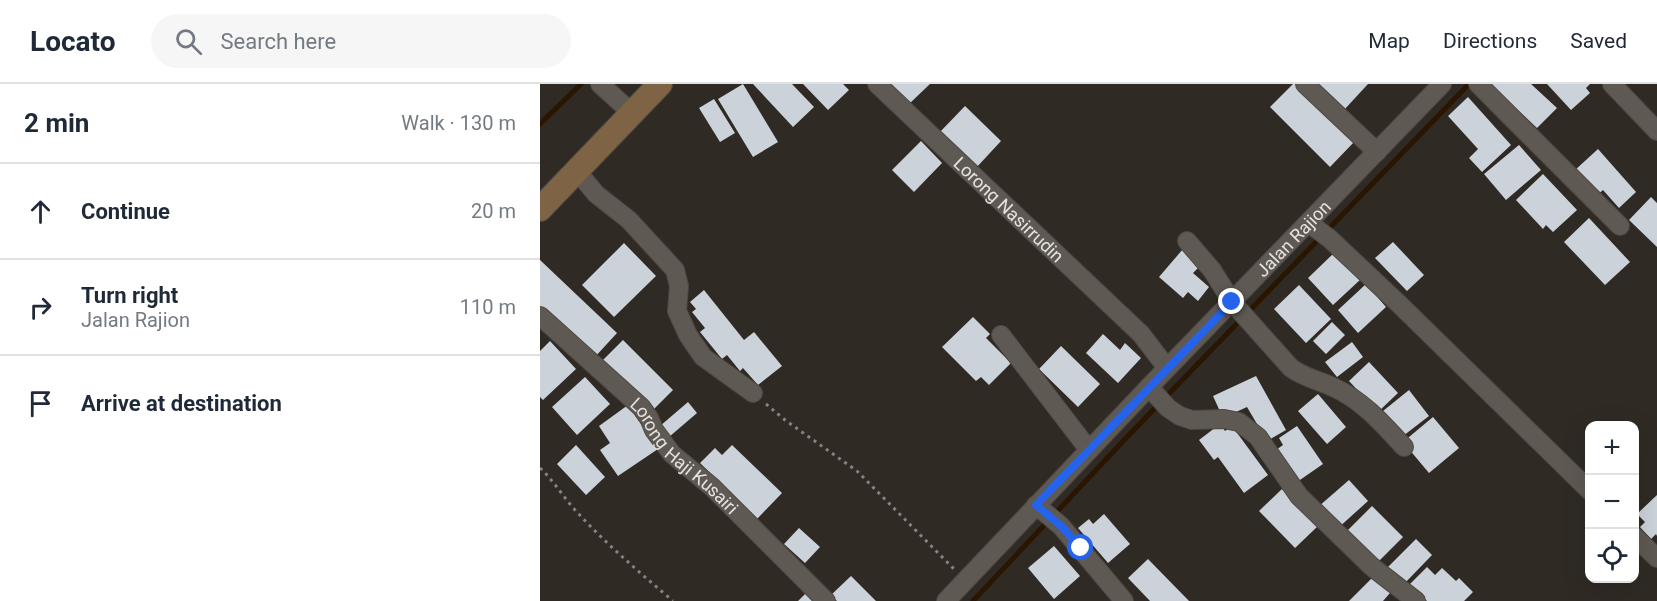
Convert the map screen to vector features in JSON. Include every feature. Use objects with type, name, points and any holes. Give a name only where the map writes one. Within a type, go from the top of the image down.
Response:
[{"type":"main road","points":[[540,209],[660,84]]},
{"type":"street","points":[[600,84],[632,113]]},
{"type":"street","name":"Lorong Nasirrudin","points":[[877,84],[1141,334],[1167,368]]},
{"type":"street","points":[[1305,84],[1374,149]]},
{"type":"street","name":"Jalan Rajion","points":[[946,601],[1040,508],[1089,450],[1151,390],[1167,368],[1235,305],[1313,225],[1374,149],[1442,84]]},
{"type":"street","points":[[1612,84],[1657,131]]},
{"type":"street","points":[[1479,85],[1620,226]]},
{"type":"street","points":[[577,171],[596,194],[629,220],[675,270],[680,286],[677,311],[688,335],[703,357],[753,393]]},
{"type":"street","points":[[1313,225],[1585,487]]},
{"type":"street","points":[[1187,241],[1212,270],[1235,305],[1291,368],[1318,383],[1332,386],[1357,401],[1380,420],[1404,447]]},
{"type":"street","name":"Lorong Haji Kusairi","points":[[540,316],[624,390],[649,418],[654,430],[672,454],[711,487],[826,601]]},
{"type":"street","points":[[1001,335],[1089,450]]},
{"type":"street","points":[[1151,390],[1168,408],[1180,416],[1192,420],[1224,419],[1239,422],[1258,437],[1299,496],[1371,566],[1416,601]]},
{"type":"street","points":[[1040,508],[1061,526],[1124,601]]},
{"type":"street","points":[[1639,540],[1657,558]]},
{"type":"path","points":[[753,393],[785,420],[857,471],[966,580]]},
{"type":"path","points":[[540,468],[552,479],[574,509],[618,555],[673,601]]},
{"type":"building","points":[[743,84],[778,142],[753,157],[718,99]]},
{"type":"building","points":[[753,84],[792,84],[814,107],[793,127]]},
{"type":"building","points":[[803,84],[843,84],[849,90],[828,110]]},
{"type":"building","points":[[881,84],[930,84],[909,104]]},
{"type":"building","points":[[1293,84],[1299,84],[1355,141],[1330,167],[1270,107]]},
{"type":"building","points":[[1317,84],[1368,84],[1344,110]]},
{"type":"building","points":[[1490,84],[1531,84],[1557,108],[1537,128]]},
{"type":"building","points":[[1547,84],[1590,84],[1586,88],[1590,93],[1571,110]]},
{"type":"building","points":[[1468,97],[1511,145],[1482,172],[1469,158],[1478,149],[1448,116]]},
{"type":"building","points":[[714,99],[735,133],[720,142],[699,108]]},
{"type":"building","points":[[965,106],[1001,141],[976,168],[939,133]]},
{"type":"building","points":[[921,141],[942,163],[914,192],[892,170]]},
{"type":"building","points":[[1519,145],[1541,170],[1506,200],[1484,174]]},
{"type":"building","points":[[1598,149],[1636,192],[1619,208],[1603,190],[1596,196],[1574,171]]},
{"type":"building","points":[[1543,174],[1577,210],[1553,232],[1546,225],[1543,229],[1516,200]]},
{"type":"building","points":[[1651,197],[1657,203],[1657,247],[1629,220]]},
{"type":"building","points":[[1589,218],[1630,262],[1605,285],[1564,242]]},
{"type":"building","points":[[1393,242],[1424,275],[1407,291],[1375,258]]},
{"type":"building","points":[[624,243],[656,276],[614,317],[582,285]]},
{"type":"building","points":[[1183,249],[1201,265],[1193,273],[1209,287],[1198,301],[1188,292],[1183,298],[1159,277]]},
{"type":"building","points":[[1335,252],[1361,279],[1333,305],[1308,278]]},
{"type":"building","points":[[540,260],[617,333],[594,358],[540,308]]},
{"type":"building","points":[[1366,284],[1386,307],[1358,333],[1338,310]]},
{"type":"building","points":[[1299,285],[1331,319],[1306,343],[1274,309]]},
{"type":"building","points":[[704,290],[744,340],[754,332],[782,366],[758,385],[743,368],[740,371],[727,355],[722,359],[700,332],[705,328],[692,312],[696,309],[690,302]]},
{"type":"building","points":[[973,317],[990,334],[986,338],[1011,363],[989,385],[981,377],[976,381],[942,347]]},
{"type":"building","points":[[1332,322],[1345,335],[1326,354],[1313,341]]},
{"type":"building","points":[[1103,334],[1120,350],[1125,343],[1141,358],[1118,383],[1086,353]]},
{"type":"building","points":[[623,340],[673,390],[652,411],[602,361]]},
{"type":"building","points":[[550,341],[576,369],[543,400],[540,397],[540,351]]},
{"type":"building","points":[[1352,342],[1363,357],[1337,377],[1325,362]]},
{"type":"building","points":[[1061,346],[1100,384],[1078,407],[1039,369]]},
{"type":"building","points":[[1369,362],[1398,393],[1378,412],[1349,381]]},
{"type":"building","points":[[1256,376],[1286,430],[1267,441],[1247,407],[1223,418],[1213,396]]},
{"type":"building","points":[[585,377],[610,404],[577,435],[552,407]]},
{"type":"building","points":[[1409,390],[1429,416],[1403,436],[1383,411]]},
{"type":"building","points":[[1318,394],[1346,427],[1327,444],[1298,411]]},
{"type":"building","points":[[688,402],[697,413],[669,437],[660,426]]},
{"type":"building","points":[[628,405],[658,449],[618,476],[600,450],[610,443],[599,426]]},
{"type":"building","points":[[1433,417],[1459,448],[1429,473],[1403,442]]},
{"type":"building","points":[[1220,424],[1225,431],[1232,426],[1268,475],[1244,493],[1218,457],[1214,460],[1199,440]]},
{"type":"building","points":[[1297,426],[1323,464],[1297,482],[1276,450],[1283,445],[1279,438]]},
{"type":"building","points":[[576,445],[605,477],[586,495],[557,464]]},
{"type":"building","points":[[732,445],[782,493],[757,519],[700,463],[715,448],[722,455]]},
{"type":"building","points":[[1349,480],[1368,501],[1337,529],[1318,507]]},
{"type":"building","points":[[1282,489],[1318,526],[1295,548],[1259,511]]},
{"type":"building","points":[[1657,495],[1657,536],[1656,534],[1651,539],[1640,527],[1645,522],[1639,516],[1639,512]]},
{"type":"building","points":[[1372,506],[1403,537],[1376,564],[1345,533]]},
{"type":"building","points":[[1104,514],[1130,544],[1108,563],[1078,528],[1089,519],[1093,524]]},
{"type":"building","points":[[799,528],[820,547],[805,563],[784,544]]},
{"type":"building","points":[[1416,539],[1432,555],[1404,584],[1388,567]]},
{"type":"building","points":[[1054,546],[1080,576],[1054,599],[1028,568]]},
{"type":"building","points":[[1148,559],[1189,601],[1150,601],[1128,578]]},
{"type":"building","points":[[1427,567],[1435,575],[1442,568],[1456,581],[1459,578],[1473,592],[1464,601],[1427,601],[1410,584]]},
{"type":"building","points":[[851,576],[876,601],[837,601],[831,595]]},
{"type":"building","points":[[1373,577],[1390,593],[1383,601],[1349,601]]},
{"type":"building","points":[[807,592],[815,601],[798,601]]},
{"type":"waterway","points":[[540,124],[581,84]]},
{"type":"waterway","points":[[973,601],[1127,437],[1469,84]]},
{"type":"route","points":[[1081,548],[1061,526],[1036,505],[1232,302]]}]
